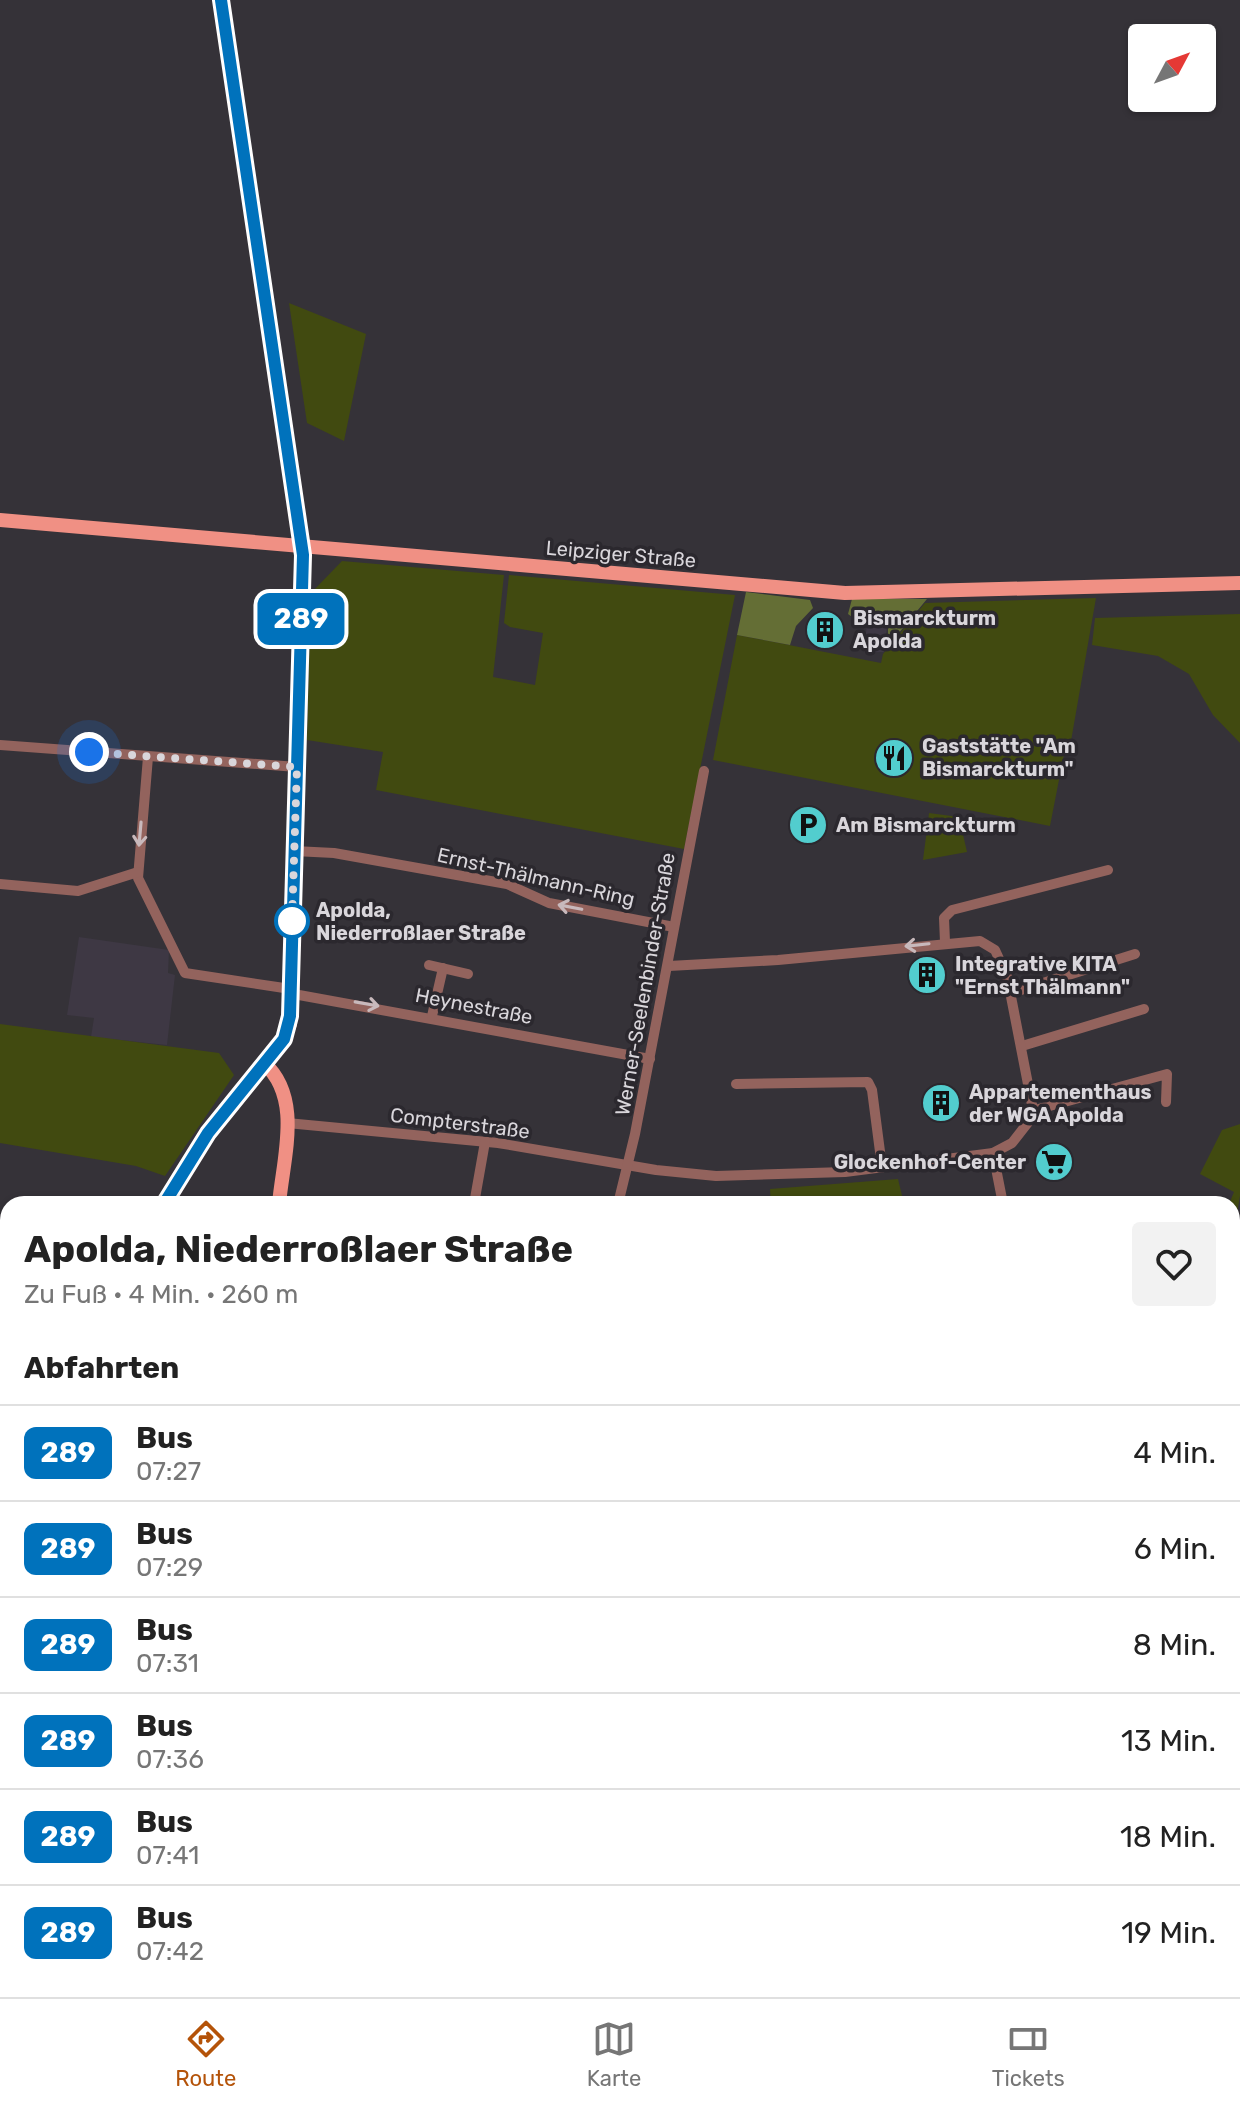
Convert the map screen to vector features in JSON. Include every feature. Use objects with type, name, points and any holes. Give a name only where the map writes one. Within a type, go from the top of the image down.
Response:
[{"type":"main road","points":[[221,0],[302,546],[288,1033],[264,1063],[278,1076],[285,1090],[287,1123],[280,1196]]},
{"type":"main road","name":"Leipziger Straße","points":[[0,520],[845,593],[1240,583]]},
{"type":"street","points":[[0,745],[297,767]]},
{"type":"street","points":[[0,884],[78,891],[138,872],[148,757]]},
{"type":"street","name":"Werner-Seelenbinder-Straße","points":[[620,1196],[669,966],[704,771]]},
{"type":"street","name":"Ernst-Thälmann-Ring","points":[[294,851],[346,855],[507,884],[549,903],[674,927]]},
{"type":"street","points":[[945,942],[944,918],[952,910],[1108,870]]},
{"type":"street","name":"Heynestraße","points":[[138,872],[185,973],[432,1016],[650,1059]]},
{"type":"street","points":[[669,966],[778,960],[980,941],[995,950],[1011,993],[1035,1110]]},
{"type":"street","points":[[1011,993],[1135,954]]},
{"type":"street","points":[[429,965],[468,974]]},
{"type":"street","points":[[432,1016],[443,968]]},
{"type":"street","points":[[1022,1046],[1144,1009]]},
{"type":"street","points":[[169,1196],[208,1133],[264,1063]]},
{"type":"street","points":[[628,1166],[716,1176],[882,1167],[993,1153],[1012,1143],[1035,1110],[1167,1074],[1166,1102]]},
{"type":"street","points":[[736,1084],[868,1082],[872,1090],[882,1167]]},
{"type":"street","name":"Compterstraße","points":[[287,1123],[485,1142],[628,1166]]},
{"type":"street","points":[[475,1196],[485,1142]]},
{"type":"street","points":[[993,1153],[1001,1196]]},
{"type":"shaded area","points":[[867,623],[887,626],[884,652],[864,652]]},
{"type":"shaded area","points":[[79,937],[169,950],[168,973],[175,975],[167,1045],[91,1037],[94,1018],[67,1015]]},
{"type":"green space","points":[[289,303],[366,334],[344,441],[307,423]]},
{"type":"green space","points":[[342,561],[504,575],[493,677],[535,685],[543,633],[504,623],[509,575],[735,595],[684,849],[376,790],[383,752],[307,740],[311,593]]},
{"type":"green space","points":[[746,592],[810,600],[813,608],[796,626],[790,645],[737,635]]},
{"type":"green space","points":[[1096,598],[1071,741],[1065,749],[1050,826],[713,760],[737,635],[881,663],[883,654],[925,603]]},
{"type":"green space","points":[[852,599],[927,599],[888,646],[888,624],[877,619],[863,625],[848,614]]},
{"type":"green space","points":[[1240,614],[1240,743],[1213,715],[1189,674],[1158,656],[1092,645],[1095,618]]},
{"type":"green space","points":[[929,813],[959,817],[967,852],[923,860]]},
{"type":"green space","points":[[0,1024],[219,1053],[234,1075],[165,1176],[136,1166],[0,1143]]},
{"type":"green space","points":[[1240,1124],[1240,1196],[1232,1196],[1234,1192],[1200,1174],[1222,1130]]},
{"type":"green space","points":[[898,1179],[902,1196],[770,1196],[770,1189]]},
{"type":"bus line","name":"289","points":[[169,1196],[208,1133],[280,1045],[290,1024],[303,555],[221,0]]},
{"type":"place","name":"Bismarckturm Apolda","points":[[825,630]]},
{"type":"place","name":"Gaststätte \"Am Bismarckturm\"","points":[[894,758]]},
{"type":"place","name":"Am Bismarckturm","points":[[808,825]]},
{"type":"place","name":"Apolda, Niederroßlaer Straße","points":[[292,921]]},
{"type":"place","name":"Integrative KITA \"Ernst Thälmann\"","points":[[927,975]]},
{"type":"place","name":"Appartementhaus der WGA Apolda","points":[[941,1103]]},
{"type":"place","name":"Glockenhof-Center","points":[[1054,1162]]},
{"type":"route","points":[[89,752],[297,767],[292,921]]}]
